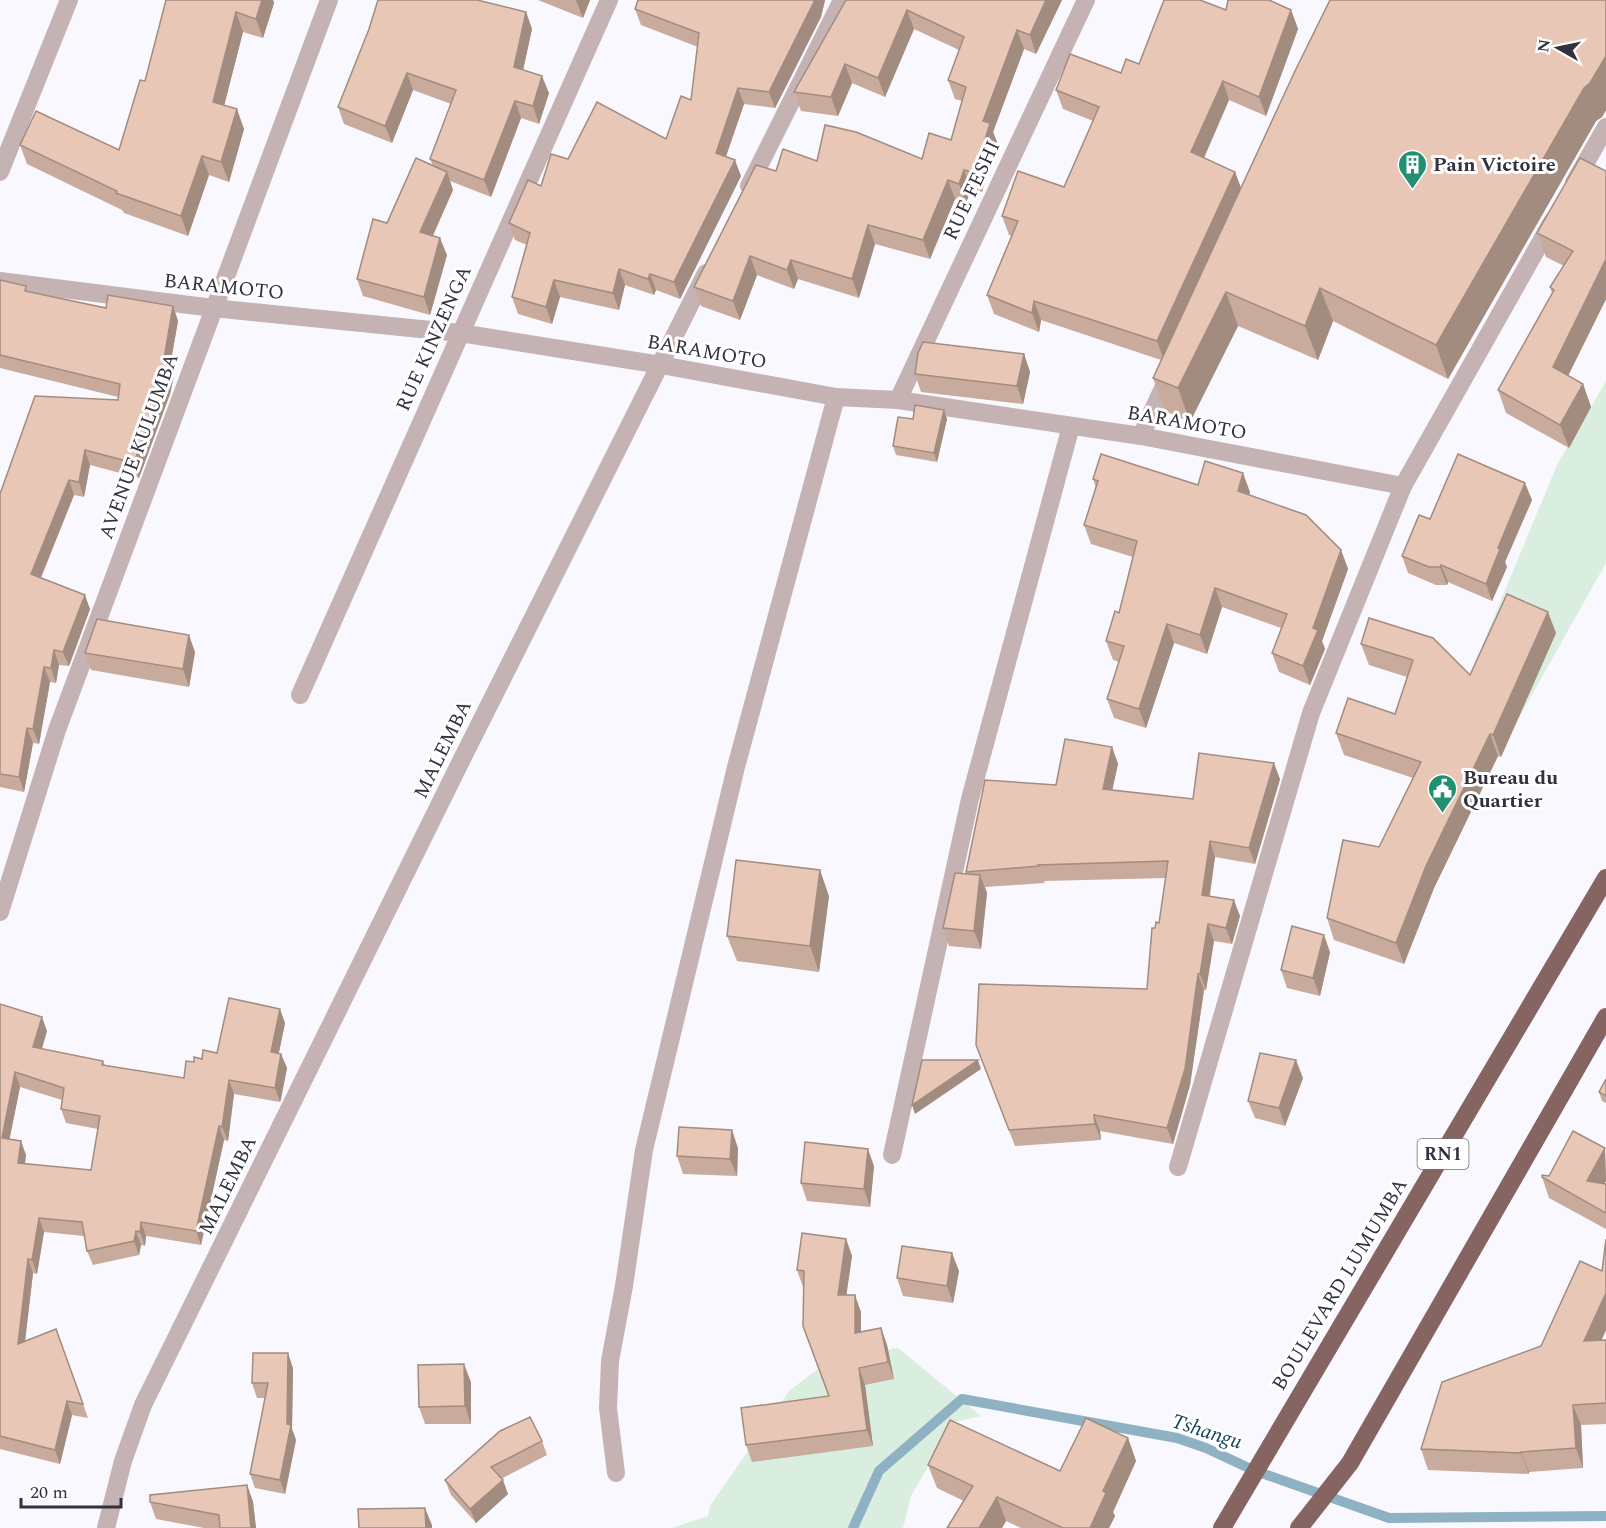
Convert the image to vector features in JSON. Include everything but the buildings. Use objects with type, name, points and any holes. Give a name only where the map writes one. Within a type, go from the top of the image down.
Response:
[{"type":"highway","name":"BOULEVARD LUMUMBA","points":[[1222,1528],[1606,878]]},
{"type":"highway","points":[[1299,1528],[1350,1463],[1606,1017]]},
{"type":"street","points":[[0,172],[69,0]]},
{"type":"street","name":"AVENUE KULUMBA","points":[[0,912],[57,730],[329,0]]},
{"type":"street","name":"RUE KINZENGA","points":[[300,696],[609,0]]},
{"type":"street","points":[[741,204],[842,0]]},
{"type":"street","name":"RUE FESHI","points":[[898,400],[1086,0]]},
{"type":"street","points":[[1178,1167],[1311,713],[1403,486],[1606,127]]},
{"type":"street","name":"MALEMBA","points":[[106,1528],[123,1461],[143,1405],[460,763],[714,257]]},
{"type":"street","name":"BARAMOTO","points":[[0,281],[213,308],[460,333],[661,365],[836,397],[898,400],[1141,436],[1403,486]]},
{"type":"street","points":[[1141,436],[1176,361]]},
{"type":"street","points":[[616,1473],[608,1408],[610,1360],[624,1286],[644,1150],[736,767],[836,397]]},
{"type":"street","points":[[892,1155],[970,799],[1071,426]]},
{"type":"green space","points":[[1606,381],[1606,563],[1506,741],[1472,670],[1557,465]]},
{"type":"green space","points":[[898,1348],[981,1416],[954,1422],[911,1496],[903,1528],[672,1528],[708,1516],[710,1506],[789,1391],[833,1357]]},
{"type":"waterway","name":"Tshangu","points":[[853,1528],[879,1471],[962,1399],[1177,1438],[1206,1448],[1253,1470],[1389,1518],[1606,1516]]},
{"type":"place","name":"Pain Victoire","points":[[1412,190]]},
{"type":"place","name":"Bureau du Quartier","points":[[1442,814]]}]
